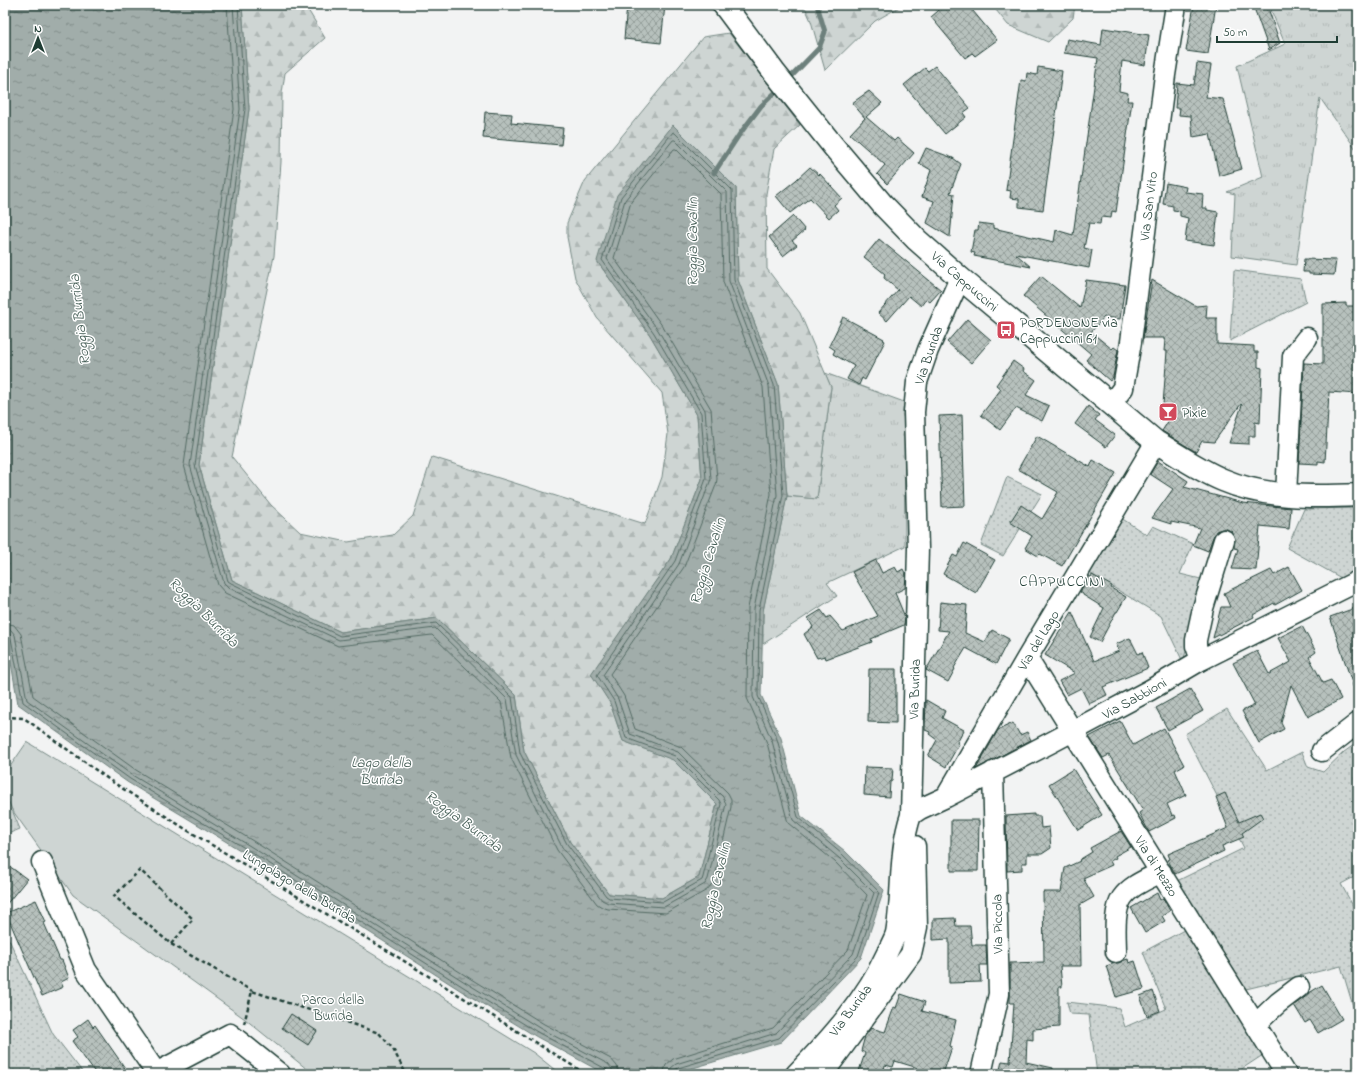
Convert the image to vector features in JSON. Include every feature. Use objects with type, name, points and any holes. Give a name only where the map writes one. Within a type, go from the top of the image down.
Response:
[{"type":"main road","name":"Via Cappuccini","points":[[724,5],[774,72],[874,196],[917,240],[960,278],[1156,442],[1187,461],[1223,480],[1261,492],[1313,497],[1358,495]]},
{"type":"street","name":"Via San Vito","points":[[1111,404],[1123,388],[1131,342],[1165,75],[1176,5]]},
{"type":"street","name":"Via Burida","points":[[796,1074],[822,1047],[858,1003],[879,971],[896,934],[906,833],[911,815],[918,548],[914,412],[917,382],[928,350],[960,278]]},
{"type":"street","points":[[1286,495],[1292,356],[1307,338]]},
{"type":"street","name":"Via del Lago","points":[[946,797],[1156,442]]},
{"type":"street","points":[[1201,660],[1196,646],[1196,640],[1203,608],[1224,540]]},
{"type":"street","name":"Via Sabbioni","points":[[911,815],[1150,690],[1201,660],[1358,580]]},
{"type":"street","name":"Via di Mezzo","points":[[1027,658],[1286,1074]]},
{"type":"street","points":[[1322,751],[1358,723]]},
{"type":"street","name":"Via Piccola","points":[[981,1074],[999,994],[993,772]]},
{"type":"street","points":[[823,1074],[911,954],[917,927],[915,828],[911,815]]},
{"type":"street","points":[[42,862],[86,970],[156,1073],[230,1034],[280,1074]]},
{"type":"street","points":[[1116,952],[1116,916],[1122,898],[1134,886],[1160,872]]},
{"type":"street","points":[[1256,1024],[1278,1003],[1299,987]]},
{"type":"path","name":"Lungolago della Burida","points":[[5,717],[24,718],[111,781],[187,830],[381,947],[586,1074]]},
{"type":"path","points":[[171,944],[193,919],[140,870],[114,896],[171,944],[252,991],[379,1033],[393,1049],[406,1074]]},
{"type":"path","points":[[240,1042],[252,991]]},
{"type":"green space","points":[[242,5],[305,5],[325,38],[285,73],[282,93],[281,162],[274,256],[232,457],[271,505],[300,532],[348,542],[393,535],[413,516],[432,457],[645,524],[662,477],[668,434],[662,393],[597,318],[575,278],[567,237],[567,223],[585,181],[703,37],[729,33],[800,125],[774,149],[766,194],[767,269],[800,313],[831,387],[817,499],[787,496],[778,384],[738,280],[736,188],[597,261],[650,335],[697,415],[702,479],[671,559],[592,674],[610,703],[623,741],[673,759],[717,804],[699,877],[662,898],[609,894],[570,842],[524,751],[516,695],[437,618],[341,632],[232,580],[199,465],[249,109]]},
{"type":"green space","points":[[804,5],[903,5],[875,21],[825,70],[811,21]]},
{"type":"green space","points":[[992,5],[1075,5],[1073,18],[1048,42],[1008,25]]},
{"type":"green space","points":[[1269,5],[1358,5],[1358,152],[1320,98],[1296,265],[1232,256],[1235,194],[1227,192],[1263,177],[1237,66],[1285,44]]},
{"type":"green space","points":[[1234,270],[1301,279],[1306,302],[1230,341]]},
{"type":"green space","points":[[825,373],[904,402],[905,546],[827,583],[837,596],[763,644],[763,611],[787,496],[817,499],[831,387]]},
{"type":"green space","points":[[1007,477],[1042,494],[1003,556],[981,545]]},
{"type":"green space","points":[[1358,508],[1358,570],[1343,579],[1287,548],[1304,509]]},
{"type":"green space","points":[[1118,516],[1147,535],[1153,526],[1193,544],[1180,574],[1205,580],[1183,662],[1161,616],[1086,571]]},
{"type":"green space","points":[[1227,709],[1267,770],[1302,752],[1308,767],[1323,772],[1344,752],[1358,742],[1358,875],[1341,884],[1358,915],[1358,1016],[1356,1016],[1341,966],[1246,989],[1177,881],[1244,848],[1185,734]]},
{"type":"green space","name":"Parco della Burida","points":[[27,742],[534,1053],[560,1074],[313,1074],[245,1019],[73,895],[5,800],[5,774]]},
{"type":"green space","points":[[5,793],[20,829],[5,835]]},
{"type":"green space","points":[[1184,930],[1266,1053],[1234,1074],[1097,1074],[1089,1015],[1070,1014],[1067,1002],[1119,1008],[1125,1027],[1166,1009],[1143,952]]},
{"type":"green space","points":[[5,931],[53,1034],[84,1074],[5,1074]]},
{"type":"water","name":"Lago della Burida","points":[[5,5],[242,5],[249,109],[199,465],[232,580],[341,632],[437,618],[516,695],[524,751],[570,842],[609,894],[662,898],[699,877],[717,804],[673,760],[623,741],[610,703],[591,674],[671,559],[702,479],[697,415],[650,335],[597,261],[617,195],[673,125],[736,188],[738,280],[778,384],[787,496],[763,611],[761,695],[781,738],[801,816],[845,851],[884,890],[861,958],[781,1042],[673,1074],[608,1074],[594,1068],[537,1037],[463,992],[245,853],[127,782],[18,704],[5,627]]},
{"type":"building","points":[[627,5],[665,5],[661,43],[624,39]]},
{"type":"building","points":[[933,5],[968,5],[997,40],[975,56],[972,53],[965,58],[931,17],[938,11]]},
{"type":"building","points":[[1194,5],[1216,5],[1208,54],[1186,51]]},
{"type":"building","points":[[1253,5],[1267,5],[1280,43],[1269,50]]},
{"type":"building","points":[[1103,28],[1149,35],[1145,65],[1122,61],[1119,91],[1128,93],[1127,101],[1132,101],[1116,212],[1112,211],[1111,218],[1101,217],[1100,224],[1089,223],[1084,248],[1092,250],[1089,268],[1016,254],[1031,267],[974,256],[975,253],[971,252],[975,230],[978,230],[979,223],[993,225],[993,228],[1054,242],[1056,230],[1073,235],[1098,58],[1064,53],[1067,39],[1101,45]]},
{"type":"building","points":[[1197,63],[1211,65],[1206,97],[1223,99],[1242,169],[1219,176],[1210,134],[1193,137],[1191,116],[1179,115],[1180,108],[1175,108],[1177,83],[1194,85]]},
{"type":"building","points":[[935,66],[970,108],[963,113],[966,117],[945,134],[904,85],[925,68],[928,71]]},
{"type":"building","points":[[1038,67],[1062,71],[1043,210],[1019,207],[1019,199],[1010,198],[1011,191],[1006,190],[1021,80],[1026,81],[1027,73],[1037,75]]},
{"type":"building","points":[[869,91],[882,103],[866,117],[894,141],[897,138],[914,153],[887,184],[877,174],[885,165],[850,134],[865,118],[852,103]]},
{"type":"building","points":[[485,112],[512,114],[511,123],[563,128],[561,145],[483,138]]},
{"type":"building","points":[[926,148],[953,158],[961,164],[950,193],[954,194],[950,237],[927,223],[934,201],[922,197],[931,170],[919,163]]},
{"type":"building","points":[[810,167],[819,175],[820,174],[842,198],[834,205],[838,210],[829,218],[810,198],[790,213],[776,196]]},
{"type":"building","points":[[1166,183],[1186,187],[1185,192],[1203,194],[1202,208],[1207,208],[1207,210],[1218,212],[1214,245],[1185,241],[1188,218],[1180,216],[1180,211],[1173,210],[1173,206],[1163,204]]},
{"type":"building","points":[[793,216],[805,230],[792,241],[797,245],[783,256],[769,237]]},
{"type":"building","points":[[879,239],[941,290],[930,302],[926,299],[921,306],[909,296],[887,321],[878,313],[898,290],[884,278],[885,274],[864,257]]},
{"type":"building","points":[[1304,259],[1336,260],[1334,275],[1309,274],[1309,272],[1303,272]]},
{"type":"building","points":[[1041,276],[1080,308],[1086,280],[1125,285],[1120,319],[1104,317],[1091,332],[1112,349],[1114,347],[1118,350],[1113,377],[1110,381],[1086,360],[1091,354],[1023,296]]},
{"type":"building","points":[[1152,280],[1196,306],[1207,305],[1206,318],[1217,318],[1217,344],[1254,346],[1254,352],[1258,352],[1258,367],[1262,368],[1260,423],[1255,422],[1255,436],[1249,436],[1249,444],[1229,443],[1242,405],[1241,404],[1214,442],[1202,441],[1196,452],[1162,431],[1174,412],[1163,405],[1167,351],[1164,351],[1165,340],[1164,338],[1143,338]]},
{"type":"building","points":[[1346,303],[1346,306],[1358,306],[1358,394],[1329,392],[1325,462],[1318,461],[1318,464],[1299,463],[1304,363],[1323,364],[1323,304]]},
{"type":"building","points":[[843,317],[884,339],[883,340],[885,341],[865,380],[862,378],[859,385],[847,379],[854,366],[833,354],[835,350],[829,346]]},
{"type":"building","points":[[967,319],[991,340],[971,363],[947,342]]},
{"type":"building","points":[[1013,361],[1024,369],[1023,371],[1036,380],[1026,395],[1049,406],[1042,421],[1016,408],[1000,430],[981,415],[1001,389],[996,385]]},
{"type":"building","points":[[1088,406],[1099,415],[1095,420],[1115,435],[1106,447],[1075,424]]},
{"type":"building","points":[[962,415],[965,506],[942,507],[939,416]]},
{"type":"building","points":[[1037,436],[1090,467],[1093,460],[1116,473],[1062,566],[1040,554],[1038,556],[1025,548],[1032,536],[1010,522],[1021,505],[1042,519],[1058,492],[1018,469]]},
{"type":"building","points":[[1158,461],[1188,481],[1184,487],[1243,503],[1291,508],[1289,529],[1260,526],[1256,570],[1232,569],[1238,549],[1234,548],[1235,538],[1232,532],[1227,529],[1216,531],[1208,551],[1193,545],[1200,528],[1171,522],[1171,524],[1152,518],[1173,489],[1150,474]]},
{"type":"building","points":[[964,543],[995,560],[976,593],[943,574],[953,555],[957,557]]},
{"type":"building","points":[[876,560],[882,573],[895,567],[898,572],[903,569],[906,575],[905,588],[895,593],[905,617],[904,625],[871,639],[872,642],[826,659],[825,656],[817,658],[804,634],[813,627],[808,618],[821,610],[827,618],[830,616],[843,631],[878,616],[852,572]]},
{"type":"building","points":[[1289,567],[1302,590],[1275,605],[1274,603],[1253,615],[1254,617],[1213,638],[1221,607],[1230,607],[1224,593],[1271,570],[1274,575]]},
{"type":"building","points":[[1092,575],[1112,586],[1111,588],[1126,597],[1100,642],[1090,637],[1104,608],[1080,592],[1089,576],[1091,577]]},
{"type":"building","points":[[940,602],[967,605],[965,633],[985,642],[992,630],[1009,639],[996,664],[966,648],[954,668],[955,669],[948,682],[926,670],[949,631],[938,630]]},
{"type":"building","points":[[1355,608],[1358,616],[1358,694],[1356,695],[1330,617]]},
{"type":"building","points":[[1072,612],[1094,661],[1119,651],[1116,644],[1130,638],[1138,654],[1142,652],[1148,668],[1103,687],[1107,695],[1089,704],[1081,688],[1067,695],[1059,681],[1075,673],[1045,655]]},
{"type":"building","points":[[1302,626],[1316,652],[1309,657],[1323,683],[1331,680],[1341,699],[1308,717],[1291,685],[1281,723],[1284,729],[1259,743],[1242,711],[1255,705],[1233,663],[1257,651],[1269,674],[1291,662],[1278,638]]},
{"type":"building","points":[[869,669],[896,669],[896,723],[868,722]]},
{"type":"building","points":[[1190,689],[1203,711],[1168,730],[1156,708]]},
{"type":"building","points":[[926,700],[945,711],[942,718],[964,730],[957,743],[959,744],[946,767],[928,756],[937,740],[929,734],[930,732],[925,730]]},
{"type":"building","points":[[1120,721],[1133,745],[1164,728],[1184,765],[1175,770],[1186,795],[1167,804],[1172,815],[1171,816],[1175,815],[1176,818],[1149,832],[1139,813],[1143,810],[1109,755],[1103,758],[1089,737]]},
{"type":"building","points":[[1013,723],[1020,735],[1027,732],[1031,740],[976,769],[998,730]]},
{"type":"building","points":[[865,767],[893,768],[889,797],[864,795]]},
{"type":"building","points":[[1073,769],[1102,815],[1078,830],[1049,784]]},
{"type":"building","points":[[1225,793],[1239,822],[1260,813],[1263,818],[1242,833],[1244,837],[1222,846],[1224,851],[1175,874],[1168,860],[1170,859],[1168,854],[1228,828],[1216,797]]},
{"type":"building","points":[[1034,814],[1034,816],[1040,816],[1041,828],[1049,827],[1051,848],[1042,854],[1027,854],[1027,863],[1022,863],[1022,870],[1007,871],[1006,816]]},
{"type":"building","points":[[951,820],[979,820],[978,871],[951,871]]},
{"type":"building","points":[[1121,831],[1131,847],[1115,856],[1116,858],[1110,861],[1112,865],[1083,878],[1094,897],[1080,905],[1081,966],[1060,966],[1062,987],[1059,987],[1059,1027],[1033,1029],[1033,1040],[1027,1039],[1026,1062],[1053,1068],[1053,1074],[999,1074],[1002,1061],[1010,1062],[1014,1003],[1010,1003],[1010,963],[1044,962],[1043,892],[1061,892],[1065,868],[1080,861],[1079,860],[1092,852],[1090,848]]},
{"type":"building","points":[[5,863],[27,879],[5,906]]},
{"type":"building","points":[[1157,893],[1160,900],[1163,898],[1170,911],[1162,916],[1165,921],[1145,933],[1131,908]]},
{"type":"building","points":[[36,900],[46,922],[44,923],[69,978],[61,982],[63,987],[42,996],[6,913]]},
{"type":"building","points":[[955,918],[956,926],[970,926],[972,945],[986,945],[987,965],[980,965],[981,982],[949,983],[949,939],[933,940],[933,919]]},
{"type":"building","points":[[1128,959],[1129,963],[1135,961],[1144,989],[1116,997],[1106,966]]},
{"type":"building","points":[[1322,985],[1342,1019],[1318,1033],[1310,1020],[1305,1023],[1294,1005]]},
{"type":"building","points":[[1153,991],[1160,1011],[1147,1016],[1140,996]]},
{"type":"building","points":[[901,994],[925,1002],[922,1011],[956,1020],[950,1046],[952,1047],[943,1074],[916,1074],[918,1068],[895,1061],[893,1067],[885,1065],[883,1074],[858,1074],[865,1053],[861,1051],[865,1036],[871,1028],[885,1032],[894,1007],[896,1008]]},
{"type":"building","points":[[291,1014],[317,1031],[308,1045],[282,1028]]},
{"type":"building","points":[[88,1019],[93,1027],[95,1025],[125,1068],[117,1074],[96,1074],[72,1041],[78,1037],[73,1030]]},
{"type":"waterway","name":"Roggia Cavallin","points":[[787,81],[819,48],[825,32],[817,5]]},
{"type":"waterway","name":"Roggia Cavallin","points":[[714,173],[739,135],[761,106],[780,88]]},
{"type":"place","name":"PORDENONE via Cappuccini 61","points":[[1006,330]]},
{"type":"place","name":"Pixie","points":[[1168,412]]},
{"type":"district","name":"CAPPUCCINI","points":[[1062,581]]},
{"type":"water label","name":"Roggia Burrida","points":[[79,320]]},
{"type":"water label","name":"Roggia Burrida","points":[[204,612]]},
{"type":"water label","name":"Roggia Burrida","points":[[464,821]]}]
